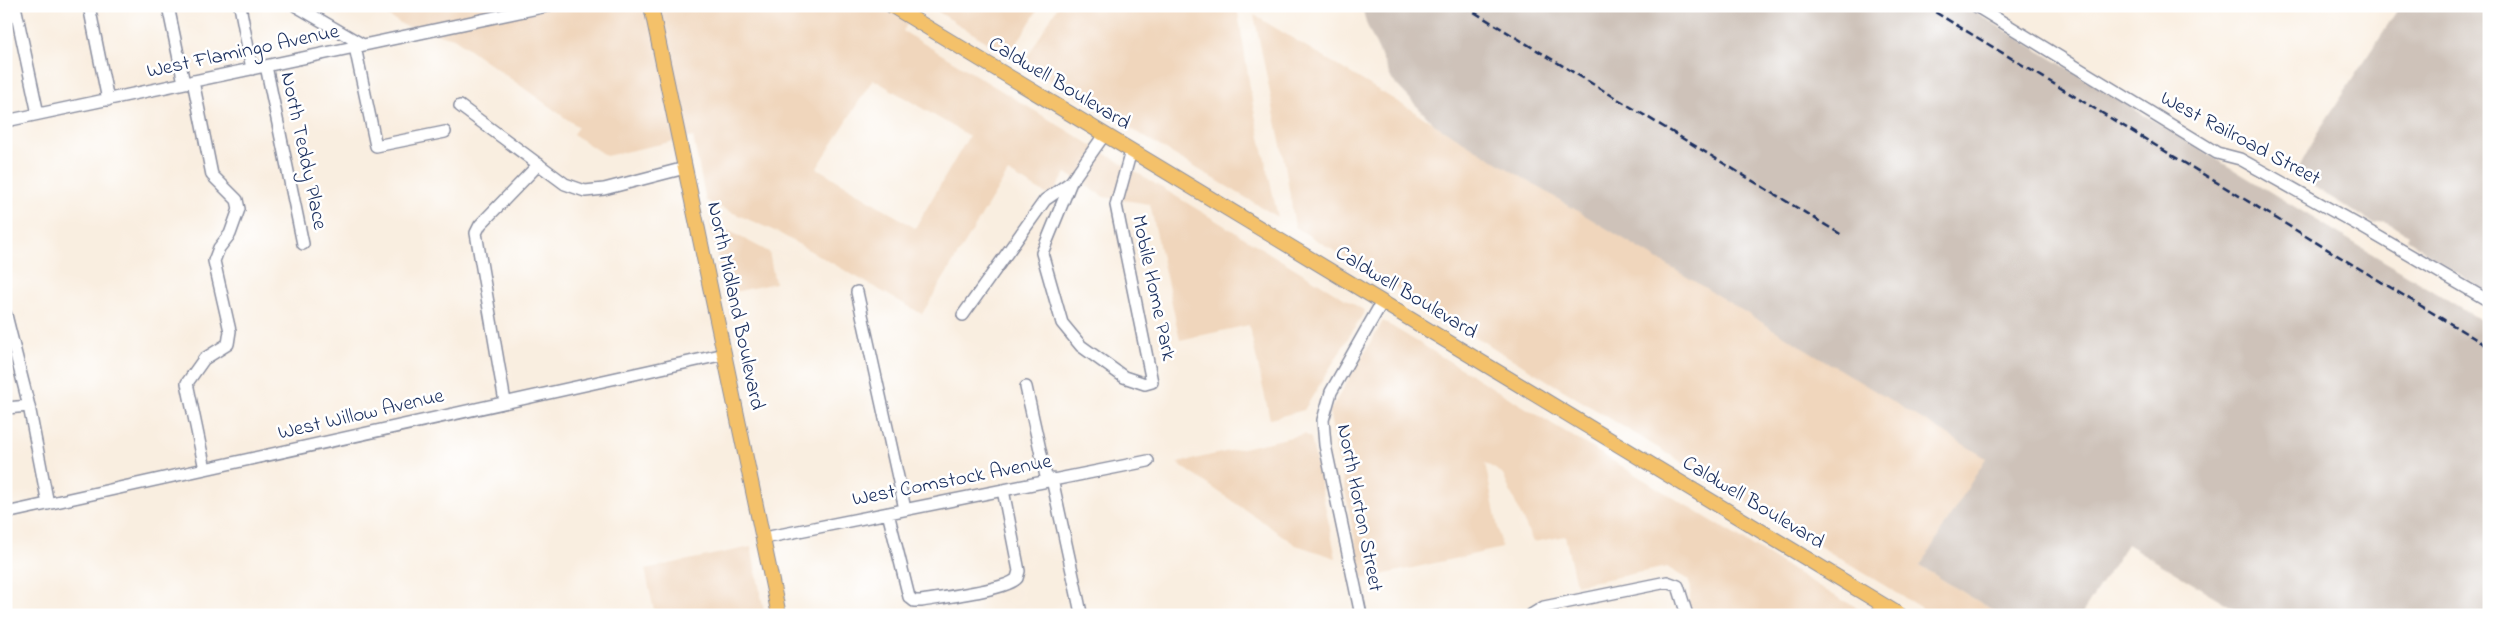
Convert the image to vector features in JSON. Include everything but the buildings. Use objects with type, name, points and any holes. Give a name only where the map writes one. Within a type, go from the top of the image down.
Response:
[{"type":"main road","name":"North Midland Boulevard","points":[[651,6],[779,615]]},
{"type":"main road","name":"Caldwell Boulevard","points":[[892,6],[1900,615]]},
{"type":"street","points":[[15,6],[38,114]]},
{"type":"street","points":[[89,6],[108,100]]},
{"type":"street","points":[[168,6],[212,175],[237,200],[239,209],[230,234],[218,248],[214,261],[230,331],[228,344],[204,359],[188,383],[205,469]]},
{"type":"street","points":[[240,6],[252,69]]},
{"type":"street","points":[[296,6],[359,46],[376,146],[445,132]]},
{"type":"street","name":"West Flamingo Avenue","points":[[6,121],[547,6]]},
{"type":"street","name":"West Railroad Street","points":[[1976,6],[2218,152],[2249,164],[2489,301]]},
{"type":"street","points":[[6,22],[19,24]]},
{"type":"street","name":"North Teddy Place","points":[[266,66],[303,244]]},
{"type":"street","points":[[460,106],[565,184],[585,190],[604,189],[685,168]]},
{"type":"street","name":"Mobile Home Park","points":[[1104,135],[1071,182],[1042,254],[1062,323],[1082,346],[1124,377],[1145,384],[1152,382],[1116,205],[1131,150]]},
{"type":"street","points":[[505,402],[476,233],[480,225],[539,164]]},
{"type":"street","name":"Mobile Home Park","points":[[963,315],[1045,200],[1071,182]]},
{"type":"street","points":[[857,292],[905,509]]},
{"type":"street","name":"North Horton Street","points":[[1361,615],[1327,451],[1323,420],[1331,392],[1382,302]]},
{"type":"street","points":[[6,315],[10,347],[29,406],[48,504]]},
{"type":"street","name":"West Willow Avenue","points":[[6,513],[725,354]]},
{"type":"street","points":[[1026,388],[1081,613]]},
{"type":"street","points":[[6,408],[29,406]]},
{"type":"street","name":"West Comstock Avenue","points":[[764,538],[1148,461]]},
{"type":"street","points":[[888,513],[909,597],[914,601],[990,589],[1010,583],[1017,578],[1020,571],[1003,490]]},
{"type":"street","points":[[1531,615],[1544,607],[1667,582],[1678,586],[1687,615]]},
{"type":"shaded area","points":[[371,6],[918,6],[903,31],[1365,311],[1304,410],[1270,419],[1249,325],[1180,340],[1150,204],[1104,197],[1066,173],[1051,197],[1008,172],[922,314],[777,232],[706,201],[693,137],[606,156],[573,134],[578,127],[454,38],[405,26]],"holes":[[[873,79],[969,136],[915,228],[817,168]]]},
{"type":"shaded area","points":[[929,6],[1040,6],[1009,56]]},
{"type":"shaded area","points":[[1058,6],[1237,6],[1253,106],[1278,217],[1023,64]]},
{"type":"shaded area","points":[[1362,6],[1965,6],[2489,325],[2489,615],[2245,615],[2127,544],[2081,615],[1994,615],[1996,612],[1920,566],[1986,458],[1434,124],[1392,80],[1366,23]]},
{"type":"shaded area","points":[[2400,6],[2489,6],[2489,294],[2407,239],[2409,235],[2385,221],[2374,224],[2295,175],[2318,132]]},
{"type":"shaded area","points":[[1254,15],[1987,458],[1920,566],[1996,612],[1994,615],[1933,615],[1295,227],[1285,165]]},
{"type":"shaded area","points":[[710,221],[769,252],[775,283],[725,294]]},
{"type":"shaded area","points":[[1383,321],[1840,599],[1873,615],[1687,615],[1691,588],[1688,580],[1667,567],[1576,585],[1565,536],[1533,542],[1502,473],[1485,463],[1502,548],[1363,579],[1329,412]]},
{"type":"shaded area","points":[[1305,434],[1311,438],[1336,558],[1296,545],[1177,463]]},
{"type":"shaded area","points":[[751,547],[765,615],[655,615],[645,569]]},
{"type":"railway","points":[[1464,6],[1842,235]]},
{"type":"railway","points":[[1925,6],[2489,347]]}]
